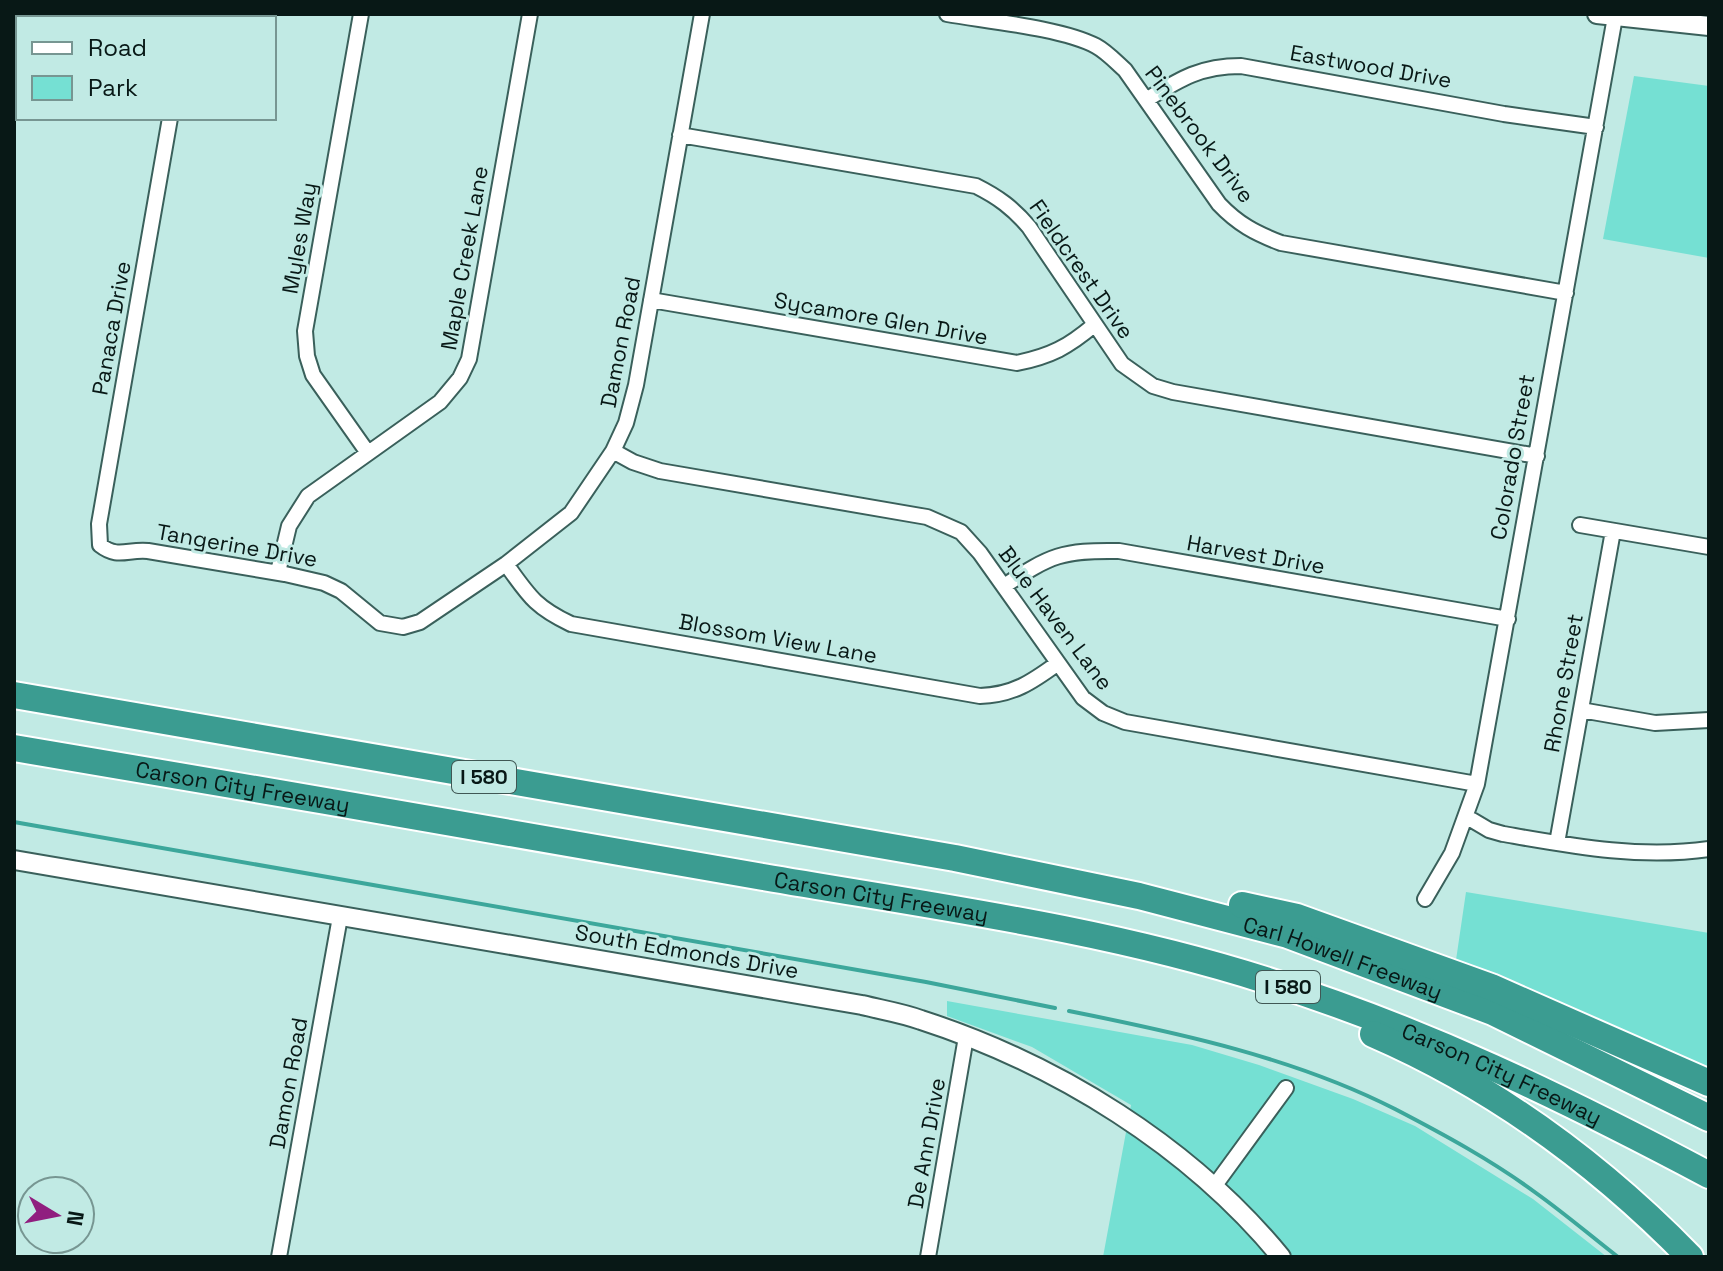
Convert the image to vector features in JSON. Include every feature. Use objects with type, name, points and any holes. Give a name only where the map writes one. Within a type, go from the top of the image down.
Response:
[{"type":"highway","name":"I 580","points":[[14,695],[955,858]]},
{"type":"highway","name":"Carson City Freeway","points":[[14,748],[1130,943],[1291,988],[1454,1048],[1542,1089],[1709,1175]]},
{"type":"highway","points":[[955,858],[1025,859],[1297,917],[1491,987],[1709,1083]]},
{"type":"highway","name":"Carl Howell Freeway","points":[[955,858],[1139,896],[1288,935],[1493,1012],[1709,1118]]},
{"type":"highway","points":[[838,890],[1035,932],[1221,979],[1378,1036],[1455,1075],[1542,1130],[1628,1197],[1690,1257]]},
{"type":"street","name":"Myles Way","points":[[361,14],[305,331],[307,356],[313,375],[368,453]]},
{"type":"street","name":"Maple Creek Lane","points":[[278,572],[289,526],[308,496],[440,402],[460,378],[469,359],[530,14]]},
{"type":"street","name":"Damon Road","points":[[447,604],[506,564],[571,513],[613,451],[626,423],[636,385],[702,14]]},
{"type":"street","name":"Pinebrook Drive","points":[[947,14],[1070,36],[1095,46],[1125,70],[1219,204],[1250,231],[1281,243],[1566,293]]},
{"type":"street","points":[[1609,15],[1709,26]]},
{"type":"street","name":"Colorado Street","points":[[1425,899],[1452,853],[1477,784],[1596,127],[1609,15]]},
{"type":"street","name":"Eastwood Drive","points":[[1146,100],[1188,74],[1218,66],[1241,66],[1504,114],[1596,127]]},
{"type":"street","name":"Panaca Drive","points":[[100,545],[99,524],[170,120]]},
{"type":"street","name":"Fieldcrest Drive","points":[[680,135],[976,186],[1014,208],[1122,364],[1153,386],[1537,456]]},
{"type":"street","name":"Sycamore Glen Drive","points":[[651,300],[1017,363],[1047,357],[1070,345],[1094,325]]},
{"type":"street","name":"Blue Haven Lane","points":[[613,451],[660,471],[927,517],[961,532],[980,553],[1083,698],[1103,713],[1125,722],[1477,784]]},
{"type":"street","points":[[1580,525],[1709,547]]},
{"type":"street","name":"Rhone Street","points":[[1557,843],[1613,531]]},
{"type":"street","name":"Tangerine Drive","points":[[100,545],[110,553],[124,554],[131,549],[148,551],[278,572],[324,583],[341,591],[380,623],[395,627],[420,622],[447,604]]},
{"type":"street","name":"Harvest Drive","points":[[1004,586],[1041,562],[1057,556],[1082,550],[1119,551],[1508,619]]},
{"type":"street","name":"Blossom View Lane","points":[[506,564],[532,601],[545,612],[571,624],[980,696],[993,696],[1025,687],[1058,663]]},
{"type":"street","points":[[1581,710],[1655,723],[1709,720]]},
{"type":"street","points":[[1467,817],[1489,830],[1631,853],[1709,849]]},
{"type":"street","name":"South Edmonds Drive","points":[[14,860],[862,1005],[920,1019],[1026,1063],[1090,1097],[1167,1149],[1213,1188],[1281,1257]]},
{"type":"street","name":"Damon Road","points":[[279,1257],[340,917]]},
{"type":"street","name":"De Ann Drive","points":[[928,1257],[966,1037]]},
{"type":"street","points":[[1213,1188],[1286,1088]]},
{"type":"green space","points":[[1634,76],[1709,86],[1709,258],[1603,239]]},
{"type":"green space","points":[[1466,892],[1709,933],[1709,1069],[1546,996],[1456,960]]},
{"type":"green space","points":[[947,1001],[1192,1045],[1353,1099],[1415,1126],[1533,1199],[1607,1257],[1103,1257],[1131,1105],[1032,1047],[947,1016]]},
{"type":"waterway","points":[[14,822],[926,982],[1055,1008]]},
{"type":"waterway","points":[[1069,1011],[1236,1049],[1357,1091],[1431,1128],[1503,1170],[1618,1257]]}]
